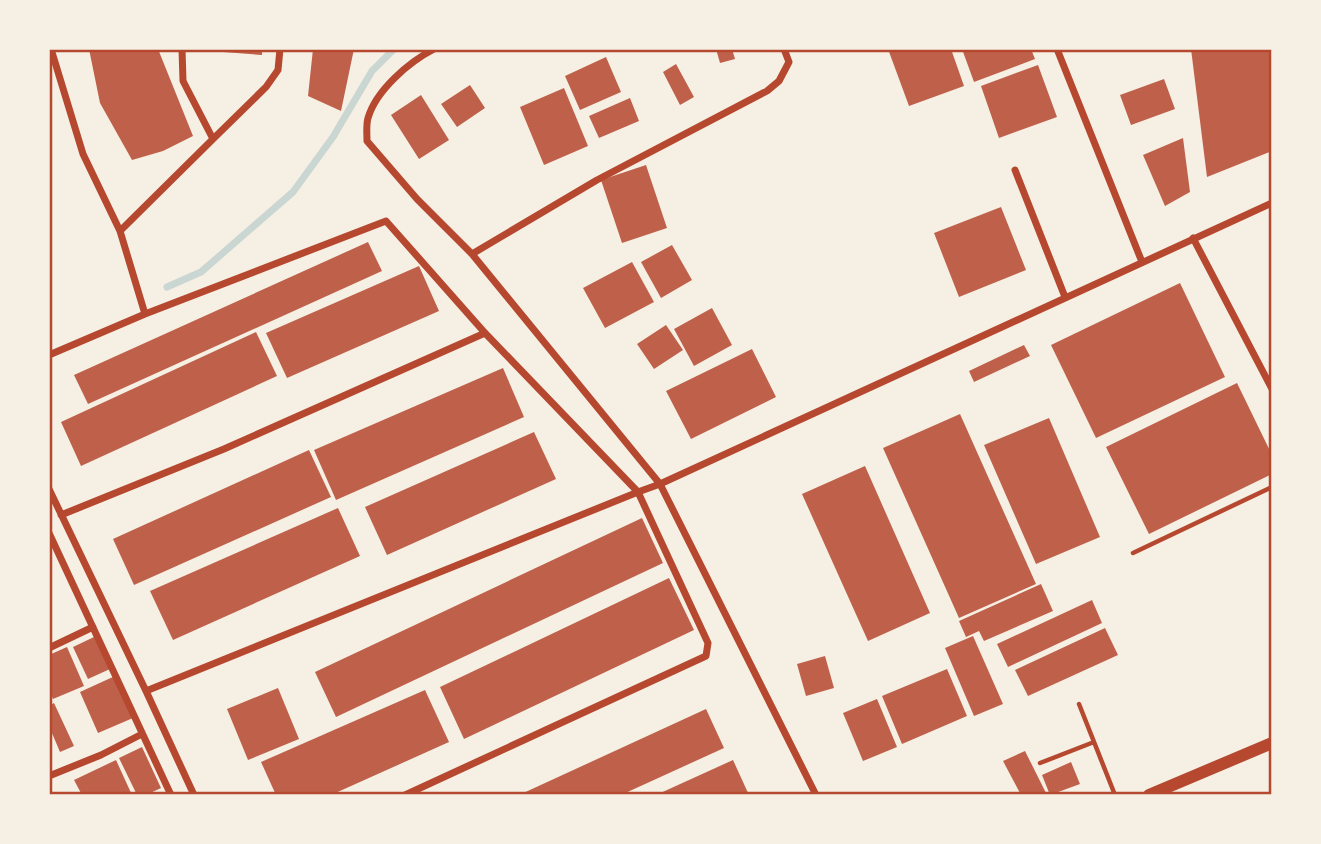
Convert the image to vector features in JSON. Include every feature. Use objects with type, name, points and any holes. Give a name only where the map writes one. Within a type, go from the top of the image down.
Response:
[{"type":"street","points":[[51,49],[83,154],[120,231],[145,314]]},
{"type":"street","points":[[182,49],[183,81],[213,139]]},
{"type":"street","points":[[120,231],[267,87],[278,70],[280,49]]},
{"type":"street","points":[[434,49],[402,72],[377,99],[368,120],[367,141],[417,199],[472,254],[660,484],[816,795]]},
{"type":"street","points":[[472,254],[597,180],[767,91],[779,81],[789,62],[784,49]]},
{"type":"street","points":[[1057,49],[1142,262]]},
{"type":"street","points":[[1015,170],[1065,297]]},
{"type":"street","points":[[146,691],[660,484],[1272,202]]},
{"type":"street","points":[[49,355],[145,314],[386,221],[485,333],[638,492],[708,643],[706,656],[405,795]]},
{"type":"street","points":[[1193,237],[1272,389]]},
{"type":"street","points":[[61,515],[224,449],[485,333]]},
{"type":"street","points":[[49,489],[194,795]]},
{"type":"street","points":[[49,533],[171,795]]},
{"type":"street","points":[[49,648],[93,627]]},
{"type":"street","points":[[49,776],[101,755],[142,734]]},
{"type":"street","points":[[1149,795],[1272,743]]},
{"type":"lane","points":[[1133,552],[1272,486]]},
{"type":"lane","points":[[1079,704],[1115,795]]},
{"type":"lane","points":[[1040,763],[1094,742]]},
{"type":"building","points":[[89,49],[158,49],[193,136],[163,151],[132,160],[100,103]]},
{"type":"building","points":[[262,49],[262,55],[210,51]]},
{"type":"building","points":[[313,49],[354,49],[341,111],[308,96]]},
{"type":"building","points":[[716,49],[732,49],[735,59],[720,63]]},
{"type":"building","points":[[888,49],[951,49],[964,86],[909,106]]},
{"type":"building","points":[[962,49],[1031,49],[1035,59],[974,82]]},
{"type":"building","points":[[1191,49],[1272,49],[1272,151],[1207,177]]},
{"type":"building","points":[[606,57],[621,92],[580,110],[565,76]]},
{"type":"building","points":[[676,64],[694,97],[680,105],[663,72]]},
{"type":"building","points":[[1038,65],[1057,117],[999,138],[981,86]]},
{"type":"building","points":[[1164,79],[1175,109],[1131,125],[1120,95]]},
{"type":"building","points":[[470,85],[485,108],[457,127],[441,104]]},
{"type":"building","points":[[564,88],[588,146],[544,165],[520,107]]},
{"type":"building","points":[[421,95],[449,140],[419,159],[391,115]]},
{"type":"building","points":[[630,98],[639,121],[599,138],[589,116]]},
{"type":"building","points":[[1183,138],[1190,192],[1165,206],[1143,155]]},
{"type":"building","points":[[646,165],[667,228],[622,243],[601,180]]},
{"type":"building","points":[[1001,207],[1026,270],[959,297],[934,233]]},
{"type":"building","points":[[368,242],[382,271],[88,404],[74,375]]},
{"type":"building","points":[[672,245],[692,280],[661,298],[641,262]]},
{"type":"building","points":[[632,262],[654,302],[605,328],[583,288]]},
{"type":"building","points":[[419,266],[439,311],[287,378],[266,333]]},
{"type":"building","points":[[1180,283],[1225,377],[1096,438],[1051,345]]},
{"type":"building","points":[[712,308],[732,345],[694,366],[674,329]]},
{"type":"building","points":[[666,325],[683,350],[654,369],[637,344]]},
{"type":"building","points":[[256,332],[277,376],[81,466],[61,422]]},
{"type":"building","points":[[1024,345],[1030,356],[974,382],[969,371]]},
{"type":"building","points":[[752,349],[776,397],[691,439],[666,391]]},
{"type":"building","points":[[503,368],[524,417],[336,500],[314,450]]},
{"type":"building","points":[[1237,383],[1272,455],[1272,474],[1149,534],[1106,447]]},
{"type":"building","points":[[960,414],[1036,584],[959,618],[883,448]]},
{"type":"building","points":[[1049,418],[1100,537],[1036,564],[984,445]]},
{"type":"building","points":[[534,432],[556,479],[387,555],[365,507]]},
{"type":"building","points":[[309,450],[331,497],[134,585],[113,539]]},
{"type":"building","points":[[865,466],[930,613],[868,641],[802,494]]},
{"type":"building","points":[[338,508],[360,556],[173,640],[150,591]]},
{"type":"building","points":[[642,518],[663,563],[336,717],[315,672]]},
{"type":"building","points":[[669,578],[694,630],[464,739],[440,687]]},
{"type":"building","points":[[1041,584],[1053,611],[984,641],[979,631],[966,637],[959,621]]},
{"type":"building","points":[[1092,600],[1102,623],[1008,667],[997,644]]},
{"type":"building","points":[[1105,628],[1118,655],[1028,696],[1015,670]]},
{"type":"building","points":[[973,636],[1003,704],[974,716],[945,648]]},
{"type":"building","points":[[94,637],[110,669],[88,679],[73,647]]},
{"type":"building","points":[[67,647],[84,686],[53,699],[49,689],[49,655]]},
{"type":"building","points":[[825,656],[834,688],[806,696],[797,664]]},
{"type":"building","points":[[947,669],[967,716],[902,744],[882,696]]},
{"type":"building","points":[[115,676],[133,718],[98,733],[80,692]]},
{"type":"building","points":[[278,688],[299,739],[248,760],[227,709]]},
{"type":"building","points":[[425,690],[449,742],[331,795],[276,795],[261,762]]},
{"type":"building","points":[[877,699],[897,747],[863,761],[843,713]]},
{"type":"building","points":[[54,703],[74,746],[60,752],[49,726],[49,706]]},
{"type":"building","points":[[706,709],[724,748],[621,795],[519,795]]},
{"type":"building","points":[[142,747],[161,788],[146,795],[137,795],[119,758]]},
{"type":"building","points":[[1025,751],[1047,795],[1021,795],[1003,761]]},
{"type":"building","points":[[116,760],[132,795],[82,795],[74,780]]},
{"type":"building","points":[[733,760],[749,795],[656,795]]},
{"type":"building","points":[[1071,762],[1080,784],[1050,795],[1042,775]]},
{"type":"waterway","points":[[167,287],[201,272],[293,192],[333,137],[372,71],[394,49]]}]
